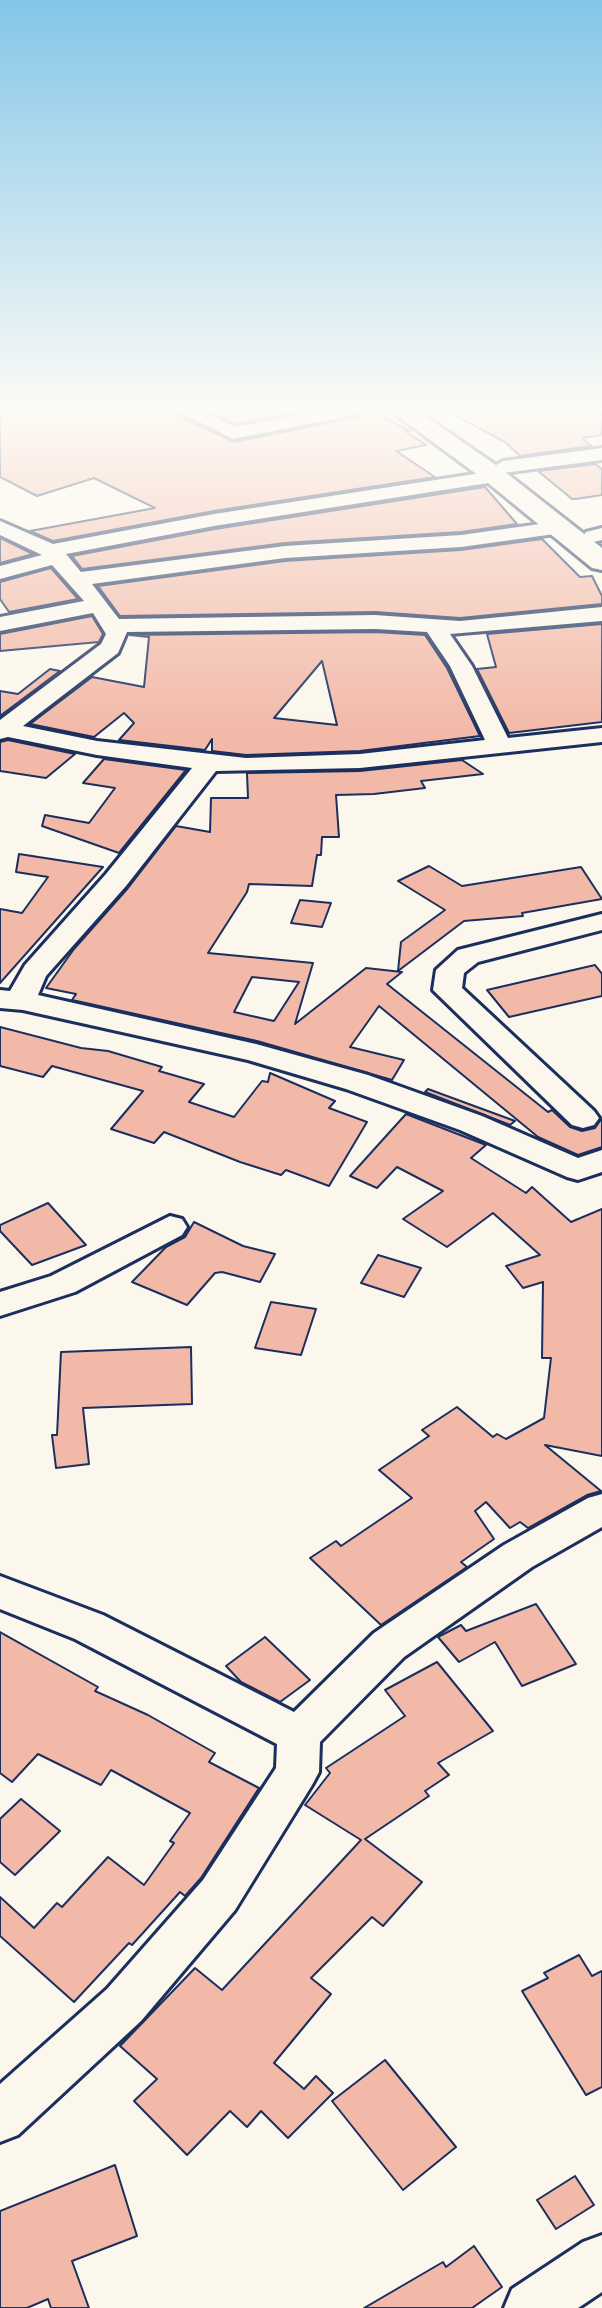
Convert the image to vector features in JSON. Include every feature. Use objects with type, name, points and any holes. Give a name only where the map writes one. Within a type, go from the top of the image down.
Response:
[{"type":"main road","points":[[550,517],[602,562]]},
{"type":"main road","points":[[568,517],[599,537]]},
{"type":"street","points":[[0,573],[54,554],[234,517]]},
{"type":"street","points":[[0,527],[54,554],[99,605],[114,626],[116,640],[110,648],[2,731]]},
{"type":"street","points":[[78,579],[285,552],[461,541],[562,527]]},
{"type":"street","points":[[0,624],[99,605]]},
{"type":"street","points":[[114,626],[375,622],[435,628],[485,627],[602,614]]},
{"type":"street","points":[[435,628],[461,666],[499,744]]},
{"type":"street","points":[[2,731],[209,763],[360,761],[602,735]]},
{"type":"street","points":[[12,1000],[116,880],[209,763]]},
{"type":"street","points":[[583,1118],[447,990],[450,970],[468,956],[602,922]]},
{"type":"street","points":[[12,1000],[256,1053],[357,1082],[594,1171]]},
{"type":"street","points":[[0,1304],[63,1284],[170,1227]]},
{"type":"street","points":[[0,2117],[124,2005],[219,1895],[297,1772],[299,1735],[389,1645],[518,1556],[602,1509]]},
{"type":"street","points":[[0,1592],[89,1627],[299,1735]]},
{"type":"street","points":[[531,2308],[602,2261]]},
{"type":"building","points":[[108,517],[183,517],[53,541],[30,531]]},
{"type":"building","points":[[294,517],[511,517],[517,524],[461,532],[285,543],[82,569],[72,556]]},
{"type":"building","points":[[0,538],[33,554],[0,563]]},
{"type":"building","points":[[542,539],[580,577],[592,576],[602,596],[602,604],[460,618],[375,612],[120,616],[98,586],[285,561],[461,550]]},
{"type":"building","points":[[51,568],[78,599],[9,612],[0,599],[0,582]]},
{"type":"building","points":[[92,616],[103,634],[99,642],[0,651],[0,634]]},
{"type":"building","points":[[602,624],[602,722],[509,733],[477,669],[496,667],[487,634]]},
{"type":"building","points":[[375,632],[425,635],[447,668],[480,736],[360,751],[246,755],[212,751],[212,739],[205,750],[119,740],[134,723],[124,713],[94,737],[30,724],[92,677],[144,687],[149,637],[130,635]],"holes":[[[322,661],[337,725],[274,718]]]},
{"type":"building","points":[[50,669],[60,671],[0,716],[0,691],[18,694]]},
{"type":"building","points":[[8,740],[75,754],[46,778],[0,771],[0,742]]},
{"type":"building","points":[[104,759],[186,770],[119,853],[42,826],[45,815],[89,823],[115,788],[83,783]]},
{"type":"building","points":[[462,760],[483,774],[421,781],[425,788],[336,795],[339,837],[322,837],[321,855],[317,855],[312,886],[249,884],[208,953],[313,963],[295,1024],[366,968],[402,972],[387,984],[548,1112],[552,1110],[570,1127],[582,1131],[595,1128],[602,1118],[602,1147],[578,1155],[538,1137],[379,1006],[350,1047],[404,1060],[392,1080],[257,1041],[72,1000],[76,994],[46,988],[74,949],[128,888],[176,826],[210,832],[211,798],[248,798],[247,773],[360,771]],"holes":[[[252,977],[299,982],[274,1021],[234,1012]]]},
{"type":"building","points":[[19,854],[103,867],[0,983],[0,909],[22,913],[48,877],[16,872]]},
{"type":"building","points":[[429,866],[462,886],[581,867],[602,899],[522,913],[523,916],[464,921],[398,971],[401,942],[445,910],[398,881]]},
{"type":"building","points":[[300,900],[331,903],[322,927],[291,923]]},
{"type":"building","points":[[595,965],[602,974],[602,996],[509,1017],[487,990]]},
{"type":"building","points":[[0,1027],[81,1048],[108,1051],[162,1067],[159,1071],[204,1084],[189,1102],[234,1117],[262,1081],[268,1082],[270,1073],[335,1101],[329,1108],[367,1122],[329,1186],[286,1170],[281,1175],[240,1162],[164,1132],[154,1143],[111,1129],[143,1091],[52,1066],[43,1077],[0,1066]]},
{"type":"building","points":[[428,1089],[515,1121],[510,1125],[425,1092]]},
{"type":"building","points":[[406,1114],[486,1145],[471,1158],[526,1193],[532,1187],[571,1222],[602,1209],[602,1456],[545,1445],[601,1491],[587,1495],[528,1528],[520,1522],[510,1528],[486,1502],[475,1511],[494,1539],[461,1562],[467,1567],[381,1625],[310,1558],[336,1541],[341,1546],[412,1498],[379,1470],[429,1436],[422,1430],[457,1407],[493,1437],[497,1434],[506,1439],[544,1418],[551,1358],[542,1358],[543,1282],[523,1288],[506,1266],[540,1255],[493,1213],[447,1247],[403,1219],[443,1191],[397,1167],[377,1188],[350,1176]]},
{"type":"building","points":[[48,1203],[86,1245],[32,1265],[0,1231],[0,1225]]},
{"type":"building","points":[[194,1222],[243,1246],[275,1254],[260,1282],[215,1273],[187,1305],[132,1282],[166,1247],[185,1237]]},
{"type":"building","points":[[378,1255],[421,1268],[404,1297],[361,1283]]},
{"type":"building","points":[[271,1302],[316,1309],[301,1355],[255,1348]]},
{"type":"building","points":[[191,1347],[192,1404],[83,1408],[89,1464],[56,1468],[52,1435],[57,1435],[61,1352]]},
{"type":"building","points":[[536,1604],[576,1664],[522,1686],[495,1642],[459,1662],[438,1637],[461,1625],[466,1631]]},
{"type":"building","points":[[0,1632],[98,1687],[95,1691],[148,1715],[215,1753],[209,1762],[259,1788],[201,1878],[185,1896],[180,1892],[74,2002],[0,1936],[0,1897],[34,1928],[57,1903],[62,1907],[108,1857],[144,1885],[174,1843],[170,1841],[190,1813],[111,1770],[101,1785],[38,1754],[12,1782],[0,1773]]},
{"type":"building","points":[[265,1637],[310,1680],[280,1702],[241,1682],[226,1666]]},
{"type":"building","points":[[437,1662],[493,1731],[438,1763],[449,1775],[425,1791],[429,1796],[365,1839],[422,1882],[383,1926],[372,1917],[311,1978],[331,1994],[274,2063],[304,2089],[316,2076],[333,2093],[288,2138],[261,2111],[247,2127],[230,2111],[187,2155],[134,2101],[157,2079],[120,2046],[195,1968],[222,1990],[361,1840],[305,1805],[330,1773],[326,1768],[405,1716],[385,1690]]},
{"type":"building","points":[[21,1799],[60,1831],[15,1875],[0,1862],[0,1819]]},
{"type":"building","points":[[579,1955],[592,1976],[602,1971],[602,2087],[586,2095],[522,1991],[548,1978],[544,1973]]},
{"type":"building","points":[[385,2060],[456,2147],[403,2190],[332,2101]]},
{"type":"building","points":[[115,2165],[137,2236],[72,2261],[89,2308],[51,2308],[48,2299],[27,2308],[0,2308],[0,2211]]},
{"type":"building","points":[[575,2176],[594,2205],[556,2229],[537,2200]]},
{"type":"building","points":[[474,2246],[502,2287],[472,2308],[364,2308],[443,2262],[446,2267]]}]
